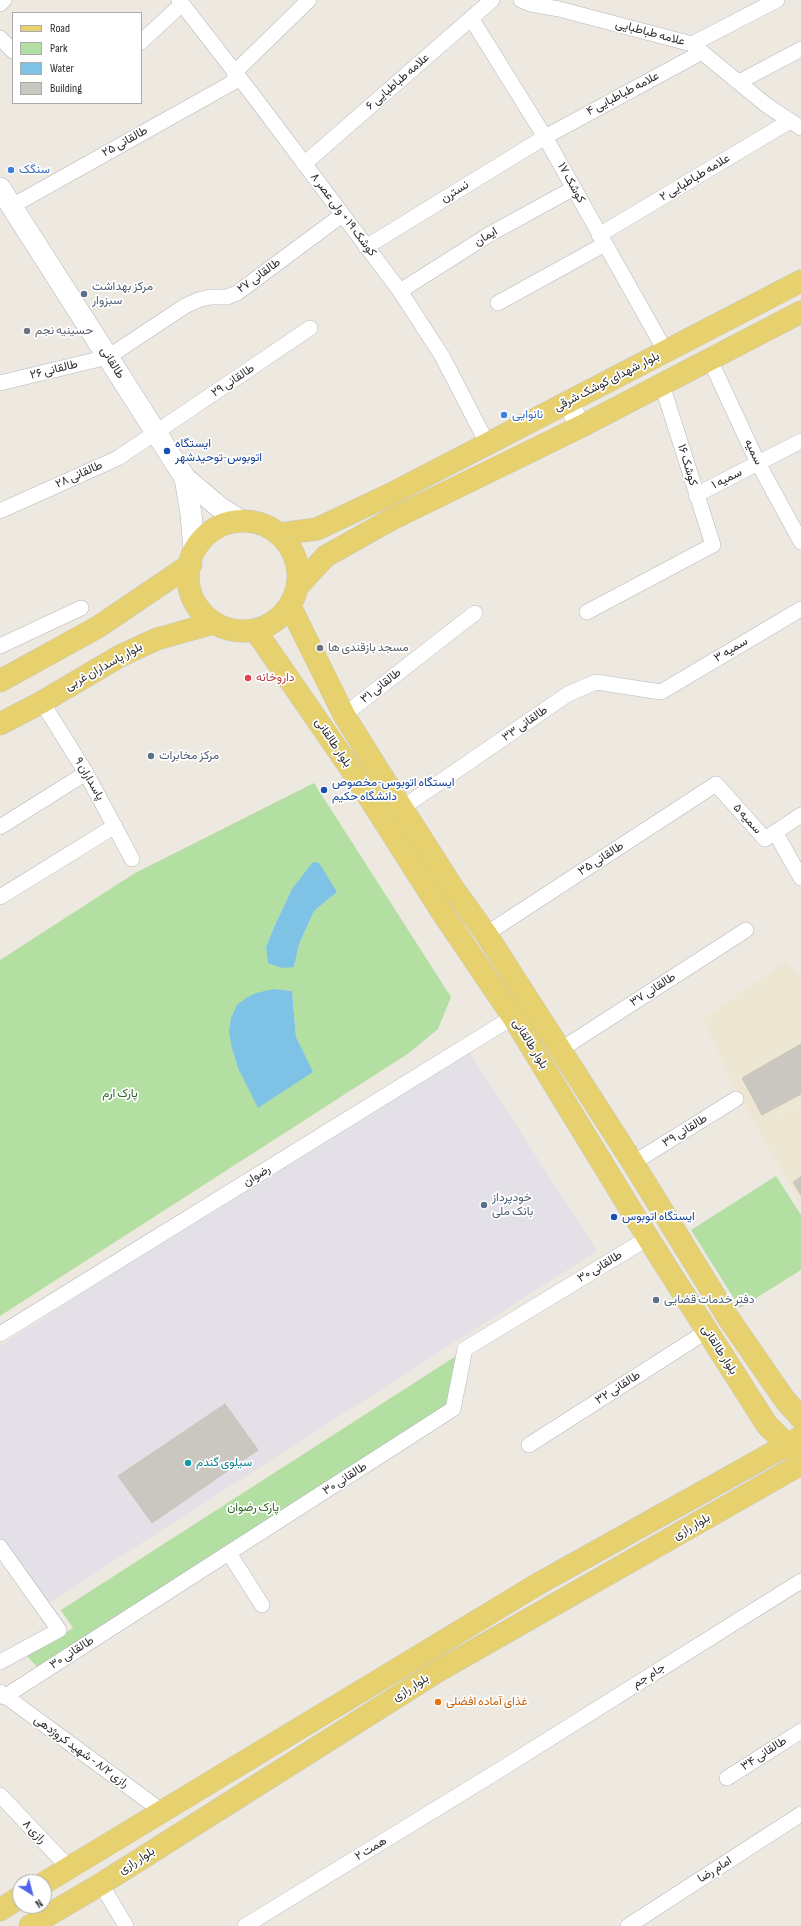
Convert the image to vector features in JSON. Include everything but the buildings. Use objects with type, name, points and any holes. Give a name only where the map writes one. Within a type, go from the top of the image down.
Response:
[{"type":"main road","name":"طالقانی","points":[[0,188],[185,478]]},
{"type":"main road","name":"بلوار شهدای کوشک شرقی","points":[[279,534],[317,529],[391,494],[801,281]]},
{"type":"main road","points":[[185,478],[191,514],[192,557],[188,577],[192,598],[205,616],[214,623],[226,629],[241,631],[255,630],[275,621],[326,556],[392,518],[580,427],[801,312]]},
{"type":"main road","points":[[568,401],[580,427]]},
{"type":"main road","points":[[185,478],[218,506],[241,521]]},
{"type":"main road","points":[[0,682],[98,627],[192,557],[209,533],[229,522],[255,522],[268,526],[287,542],[297,563],[294,596]]},
{"type":"main road","name":"بلوار طالقانی","points":[[294,596],[344,715],[453,888],[486,934],[633,1163],[730,1319],[785,1400],[801,1418]]},
{"type":"main road","name":"بلوار پاسداران غربی","points":[[0,724],[42,702],[120,656],[157,639],[214,623]]},
{"type":"main road","name":"بلوار طالقانی","points":[[255,630],[350,769],[442,912],[513,1017],[648,1238],[767,1425],[796,1447]]},
{"type":"main road","name":"بلوار رازی","points":[[52,1878],[538,1584],[796,1447]]},
{"type":"main road","name":"بلوار رازی","points":[[30,1926],[52,1918],[101,1884],[438,1671],[801,1464]]},
{"type":"main road","points":[[426,1652],[438,1671]]},
{"type":"main road","points":[[0,1910],[12,1902]]},
{"type":"street","points":[[0,4],[4,0]]},
{"type":"street","name":"طالقانی ۲۵","points":[[12,206],[237,76],[309,0]]},
{"type":"street","name":"علامه طباطبایی ۶","points":[[304,164],[492,0]]},
{"type":"street","name":"علامه طباطبایی ۴","points":[[545,137],[777,0]]},
{"type":"street","name":"علامه طباطبایی","points":[[530,1],[697,48],[765,104],[795,125]]},
{"type":"street","points":[[142,41],[180,2]]},
{"type":"street","name":"کوشک ۱۹ + ولی عصر ۸","points":[[180,2],[400,291],[442,356],[487,443]]},
{"type":"street","name":"کوشک ۱۷","points":[[471,18],[545,137],[666,352]]},
{"type":"street","points":[[0,38],[12,50]]},
{"type":"street","points":[[739,82],[801,49]]},
{"type":"street","name":"علامه طباطبایی ۲","points":[[498,303],[602,239],[795,125]]},
{"type":"street","name":"نسترن","points":[[366,246],[545,137]]},
{"type":"street","name":"ایمان","points":[[400,291],[490,234],[574,188]]},
{"type":"street","name":"طالقانی ۲۷","points":[[108,357],[185,306],[198,300],[210,297],[227,297],[237,294],[342,215]]},
{"type":"street","name":"طالقانی ۲۹","points":[[156,434],[310,328]]},
{"type":"street","name":"طالقانی ۲۶","points":[[0,383],[108,357]]},
{"type":"street","name":"سمیه","points":[[710,360],[758,463],[801,542]]},
{"type":"street","name":"کوشک ۱۶","points":[[587,612],[713,545],[662,385]]},
{"type":"street","name":"طالقانی ۲۸","points":[[0,511],[118,458],[156,434]]},
{"type":"street","name":"سمیه ۱","points":[[696,495],[801,441]]},
{"type":"street","points":[[0,646],[81,608]]},
{"type":"street","name":"سمیه ۳","points":[[661,692],[801,609]]},
{"type":"street","name":"طالقانی ۳۱","points":[[344,715],[475,614]]},
{"type":"street","name":"طالقانی ۳۳","points":[[402,808],[568,694],[596,682],[661,692]]},
{"type":"street","name":"پاسداران ۹","points":[[42,702],[86,773],[116,826],[132,859]]},
{"type":"street","points":[[0,827],[86,773]]},
{"type":"street","name":"سمیه ۵","points":[[716,784],[765,839],[801,815]]},
{"type":"street","name":"طالقانی ۳۵","points":[[486,934],[716,784]]},
{"type":"street","points":[[0,897],[116,826]]},
{"type":"street","points":[[775,832],[801,878]]},
{"type":"street","name":"طالقانی ۳۷","points":[[560,1050],[746,930]]},
{"type":"street","name":"رضوان","points":[[0,1334],[513,1017]]},
{"type":"street","name":"طالقانی ۳۹","points":[[633,1163],[736,1099]]},
{"type":"street","name":"طالقانی ۳۰","points":[[2,1694],[229,1553],[453,1409],[465,1349],[648,1238]]},
{"type":"street","name":"طالقانی ۳۲","points":[[529,1445],[707,1331]]},
{"type":"street","points":[[0,1547],[59,1630],[0,1662]]},
{"type":"street","points":[[229,1553],[262,1605]]},
{"type":"street","name":"جام جم","points":[[498,1771],[801,1581]]},
{"type":"street","name":"رازی ۸/۲ - شهید کروژدهی","points":[[2,1694],[163,1812]]},
{"type":"street","name":"طالقانی ۳۴","points":[[727,1778],[801,1731]]},
{"type":"street","name":"همت ۲","points":[[245,1926],[498,1771]]},
{"type":"street","name":"رازی ۸","points":[[0,1795],[69,1868]]},
{"type":"street","name":"امام رضا","points":[[628,1926],[801,1814]]},
{"type":"street","points":[[101,1884],[126,1926]]},
{"type":"shaded area","points":[[785,962],[801,977],[801,1101],[768,1120],[801,1103],[801,1205],[730,1079],[703,1019]]},
{"type":"shaded area","points":[[466,1047],[597,1251],[42,1607],[0,1542],[0,1346]]},
{"type":"green space","name":"پارک ارم","points":[[314,783],[451,997],[438,1029],[409,1053],[0,1316],[0,960],[135,873]],"holes":[[[292,889],[337,892],[314,911],[299,944],[294,967],[266,947]],[[274,989],[292,991],[296,1037],[302,1051],[266,992]]]},
{"type":"green space","points":[[776,1176],[801,1215],[801,1270],[740,1308],[691,1230]]},
{"type":"green space","name":"پارک رضوان","points":[[456,1356],[446,1406],[38,1668],[27,1656],[73,1628],[61,1610]]},
{"type":"water","points":[[313,862],[319,863],[337,892],[314,911],[299,944],[294,967],[282,968],[268,963],[266,947],[274,927],[292,889]]},
{"type":"water","points":[[274,989],[292,991],[296,1037],[313,1072],[258,1108],[238,1068],[229,1032],[231,1018],[237,1005],[256,993]]},
{"type":"place","name":"سنگک","points":[[11,170]]},
{"type":"place","name":"مرکز بهداشت سبزوار","points":[[84,294]]},
{"type":"place","name":"حسینیه نجم","points":[[27,331]]},
{"type":"place","name":"نانوایی","points":[[504,415]]},
{"type":"place","name":"ایستگاه اتوبوس-توحیدشهر","points":[[167,451]]},
{"type":"place","name":"مسجد بازقندی ها","points":[[320,648]]},
{"type":"place","name":"داروخانه","points":[[248,678]]},
{"type":"place","name":"مرکز مخابرات","points":[[151,756]]},
{"type":"place","name":"ایستگاه اتوبوس-مخصوص دانشگاه حکیم","points":[[324,790]]},
{"type":"place","name":"خودپرداز بانک ملی","points":[[484,1205]]},
{"type":"place","name":"ایستگاه اتوبوس","points":[[614,1217]]},
{"type":"place","name":"دفتر خدمات قضایی","points":[[656,1300]]},
{"type":"place","name":"سیلوی گندم","points":[[188,1463]]},
{"type":"place","name":"غذای آماده افضلی","points":[[438,1702]]}]
